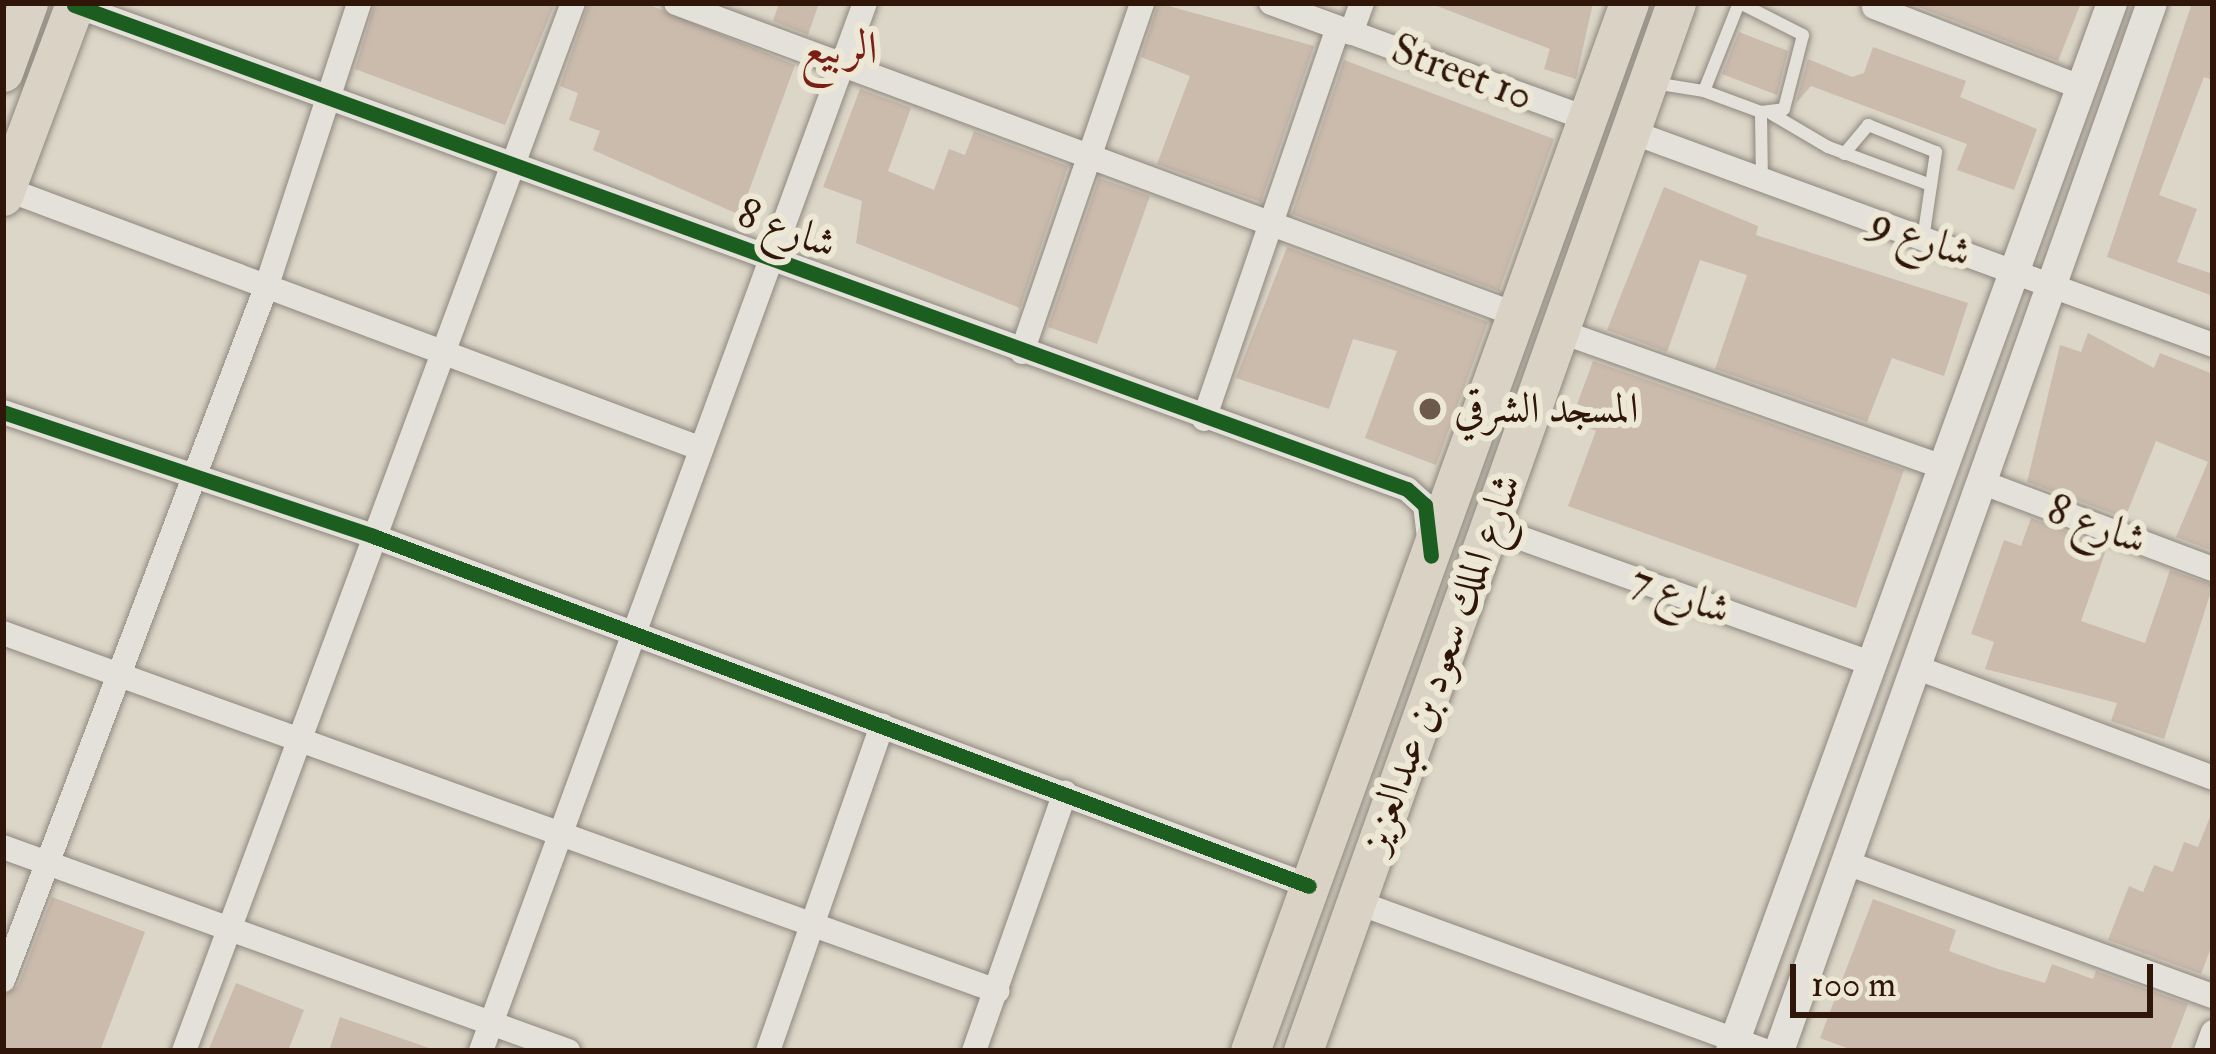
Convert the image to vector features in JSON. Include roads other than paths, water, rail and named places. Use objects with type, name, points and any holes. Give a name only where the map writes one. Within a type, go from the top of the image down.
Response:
[{"type":"main road","points":[[3,72],[28,3]]},
{"type":"main road","name":"شارع الملك سعود بن عبدالعزيز","points":[[1250,1051],[1629,3]]},
{"type":"main road","name":"شارع الملك سعود بن عبدالعزيز","points":[[1303,1051],[1676,3]]},
{"type":"main road","points":[[4,192],[72,4]]},
{"type":"street","points":[[3,980],[267,285],[322,99],[359,3]]},
{"type":"street","points":[[184,1051],[573,3]]},
{"type":"street","points":[[676,3],[1517,315]]},
{"type":"street","points":[[481,1051],[866,3]]},
{"type":"street","points":[[1022,352],[1142,3]]},
{"type":"street","name":"Street 10","points":[[1271,3],[1586,118]]},
{"type":"street","points":[[1204,419],[1271,224],[1345,30],[1362,3]]},
{"type":"street","points":[[1733,1046],[2112,3]]},
{"type":"street","points":[[1779,1051],[2152,3]]},
{"type":"street","name":"شارع 8","points":[[72,4],[322,99],[514,164],[1204,419],[1407,489],[1425,505],[1431,556]]},
{"type":"street","points":[[1874,8],[2083,88]]},
{"type":"street","name":"شارع 9","points":[[1629,131],[2213,345]]},
{"type":"street","points":[[4,192],[445,347],[699,448]]},
{"type":"street","points":[[1559,331],[1944,467]]},
{"type":"street","points":[[3,412],[374,536],[1309,886]]},
{"type":"street","name":"شارع 8","points":[[1981,482],[2213,568]]},
{"type":"street","name":"شارع 7","points":[[1490,527],[1872,664]]},
{"type":"street","points":[[3,633],[120,670],[560,835],[997,991]]},
{"type":"street","points":[[1916,667],[2213,778]]},
{"type":"street","points":[[768,1051],[883,725]]},
{"type":"street","points":[[974,1051],[1065,793]]},
{"type":"street","points":[[3,847],[568,1051]]},
{"type":"street","points":[[1844,862],[2213,996]]},
{"type":"street","points":[[1356,902],[1733,1046],[1766,1051]]},
{"type":"street","points":[[2206,1051],[2213,1032]]},
{"type":"lane","points":[[1704,91],[1740,3],[1796,26],[1806,46],[1784,109],[1767,113]]},
{"type":"lane","points":[[1647,82],[1704,91],[1767,113],[1844,154],[1931,184]]},
{"type":"lane","points":[[1762,180],[1767,113]]},
{"type":"lane","points":[[1844,154],[1858,130],[1880,127],[1936,152],[1923,239]]},
{"type":"place","name":"المسجد الشرقي","points":[[1430,409]]},
{"type":"district","name":"الربيع","points":[[839,50]]}]
